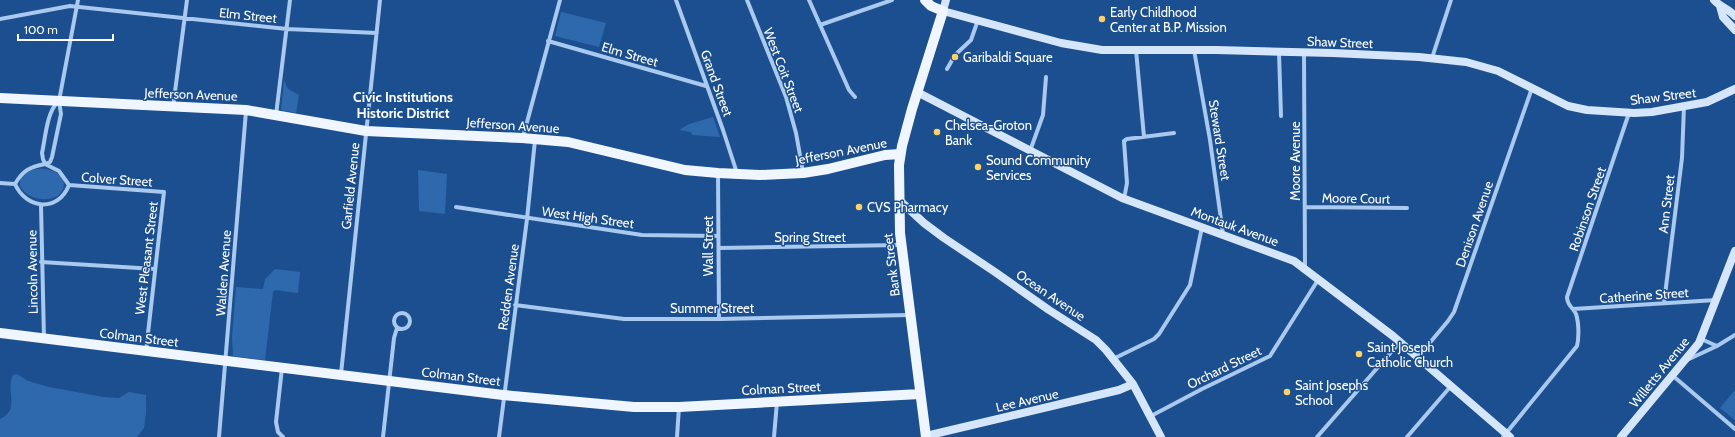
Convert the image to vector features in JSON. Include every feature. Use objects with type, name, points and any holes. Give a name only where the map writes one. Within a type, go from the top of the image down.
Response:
[{"type":"main road","points":[[925,0],[931,6],[943,11]]},
{"type":"main road","name":"Bank Street","points":[[926,436],[902,245],[899,200],[900,154],[917,92],[943,11]]},
{"type":"main road","name":"Jefferson Avenue","points":[[0,98],[246,110],[366,131],[522,138],[568,142],[685,170],[760,176],[803,173],[828,169],[885,155],[900,154]]},
{"type":"main road","name":"Colman Street","points":[[0,333],[503,395],[634,407],[680,407],[920,394]]},
{"type":"street","points":[[15,184],[20,175],[26,170],[34,166],[50,162],[52,157],[61,114],[59,101],[78,0]]},
{"type":"street","points":[[173,107],[187,0]]},
{"type":"street","points":[[276,115],[290,0]]},
{"type":"street","name":"Garfield Avenue","points":[[342,374],[380,0]]},
{"type":"street","points":[[522,138],[560,0]]},
{"type":"street","name":"Grand Street","points":[[676,0],[725,136],[737,174]]},
{"type":"street","name":"West Coit Street","points":[[747,0],[786,97],[796,134],[803,173]]},
{"type":"street","points":[[809,0],[849,90],[855,97]]},
{"type":"street","points":[[820,25],[892,0]]},
{"type":"street","name":"Bank Street","points":[[943,11],[946,0]]},
{"type":"street","points":[[1432,58],[1451,0]]},
{"type":"street","points":[[1714,0],[1735,16]]},
{"type":"street","name":"Elm Street","points":[[0,19],[77,6],[287,29],[376,33]]},
{"type":"street","points":[[1720,6],[1723,17],[1735,30]]},
{"type":"street","name":"Shaw Street","points":[[943,11],[1074,46],[1102,50],[1279,52],[1432,58],[1477,64],[1498,72],[1573,108],[1588,110],[1646,112],[1684,106],[1713,100],[1732,91],[1735,83]]},
{"type":"street","points":[[947,69],[955,55],[971,40],[978,20]]},
{"type":"street","name":"Elm Street","points":[[548,41],[706,86]]},
{"type":"street","points":[[1136,50],[1144,137]]},
{"type":"street","name":"Steward Street","points":[[1194,50],[1210,140],[1223,234]]},
{"type":"street","points":[[1279,52],[1281,116]]},
{"type":"street","name":"Moore Avenue","points":[[1304,53],[1305,269]]},
{"type":"street","points":[[1030,151],[1043,115],[1046,77]]},
{"type":"street","name":"Denison Avenue","points":[[1418,357],[1454,312],[1532,88]]},
{"type":"street","name":"Montauk Avenue","points":[[917,92],[1124,199],[1284,256],[1305,269],[1400,342],[1506,436]]},
{"type":"street","points":[[15,184],[19,193],[30,201],[41,205],[53,203],[65,195],[69,185],[59,171],[45,164],[43,159],[51,113],[53,107],[59,101]]},
{"type":"street","name":"Ann Street","points":[[1664,303],[1682,158],[1684,106]]},
{"type":"street","name":"Walden Avenue","points":[[219,437],[246,110]]},
{"type":"street","name":"Robinson Street","points":[[1506,436],[1574,351],[1578,337],[1577,318],[1573,309],[1568,304],[1567,297],[1629,112]]},
{"type":"street","points":[[1124,199],[1127,183],[1124,142],[1126,139],[1174,133]]},
{"type":"street","name":"Redden Avenue","points":[[499,437],[503,395],[527,219],[535,139]]},
{"type":"street","name":"Wall Street","points":[[718,173],[719,319]]},
{"type":"street","points":[[0,183],[15,184]]},
{"type":"street","name":"Colver Street","points":[[69,185],[164,192]]},
{"type":"street","name":"West Pleasant Street","points":[[146,351],[154,269],[164,192]]},
{"type":"street","name":"Ocean Avenue","points":[[899,200],[924,223],[944,238],[1049,310],[1093,337],[1133,384],[1161,437]]},
{"type":"street","name":"Lincoln Avenue","points":[[41,205],[41,262],[44,339]]},
{"type":"street","name":"West High Street","points":[[456,207],[527,219],[642,235],[718,236]]},
{"type":"street","name":"Moore Court","points":[[1305,207],[1407,208]]},
{"type":"street","points":[[1113,359],[1152,340],[1159,334],[1190,285],[1202,227]]},
{"type":"street","name":"Spring Street","points":[[719,248],[902,245]]},
{"type":"street","name":"Willetts Avenue","points":[[1621,437],[1701,339],[1735,250]]},
{"type":"street","points":[[41,262],[154,269]]},
{"type":"street","name":"Orchard Street","points":[[1151,416],[1270,356],[1318,279]]},
{"type":"street","name":"Catherine Street","points":[[1573,309],[1716,300]]},
{"type":"street","name":"Summer Street","points":[[515,305],[624,318],[719,319],[910,315]]},
{"type":"street","points":[[383,437],[394,338],[397,328],[394,324],[395,316],[402,313],[407,314],[410,322],[408,327],[403,329],[397,328]]},
{"type":"street","points":[[1684,361],[1717,346],[1735,335]]},
{"type":"street","points":[[1701,339],[1717,346]]},
{"type":"street","points":[[1317,437],[1400,342]]},
{"type":"street","points":[[282,368],[276,422],[278,432],[283,437]]},
{"type":"street","points":[[1672,375],[1735,429]]},
{"type":"street","name":"Lee Avenue","points":[[926,436],[1119,390],[1133,384]]},
{"type":"street","points":[[1407,437],[1451,386]]},
{"type":"street","points":[[774,437],[777,401]]},
{"type":"street","points":[[677,437],[680,407]]},
{"type":"shaded area","points":[[561,12],[606,23],[599,47],[555,36]]},
{"type":"shaded area","points":[[284,80],[288,89],[299,95],[296,113],[281,110]]},
{"type":"shaded area","points":[[713,117],[720,137],[692,135],[691,132],[679,130],[689,124]]},
{"type":"shaded area","points":[[37,169],[53,171],[60,176],[64,183],[62,190],[58,195],[45,199],[30,196],[24,192],[20,186],[22,176],[27,172]]},
{"type":"shaded area","points":[[418,170],[447,174],[445,214],[419,211]]},
{"type":"shaded area","points":[[275,269],[300,272],[298,293],[275,290],[273,292],[265,360],[233,356],[232,338],[236,287],[263,289],[265,279]]},
{"type":"shaded area","points":[[17,374],[28,381],[49,387],[104,397],[119,398],[129,392],[146,395],[144,428],[137,437],[0,437],[0,419],[10,410],[11,381],[13,375]]},
{"type":"shaded area","points":[[1735,390],[1735,420],[1720,408]]},
{"type":"place","name":"Early Childhood Center at B.P. Mission","points":[[1102,19]]},
{"type":"place","name":"Garibaldi Square","points":[[955,57]]},
{"type":"place","name":"Chelsea-Groton Bank","points":[[937,132]]},
{"type":"place","name":"Sound Community Services","points":[[978,167]]},
{"type":"place","name":"CVS Pharmacy","points":[[859,207]]},
{"type":"place","name":"Saint Joseph Catholic Church","points":[[1359,354]]},
{"type":"place","name":"Saint Josephs School","points":[[1287,392]]},
{"type":"district","name":"Civic Institutions Historic District","points":[[403,106]]}]
